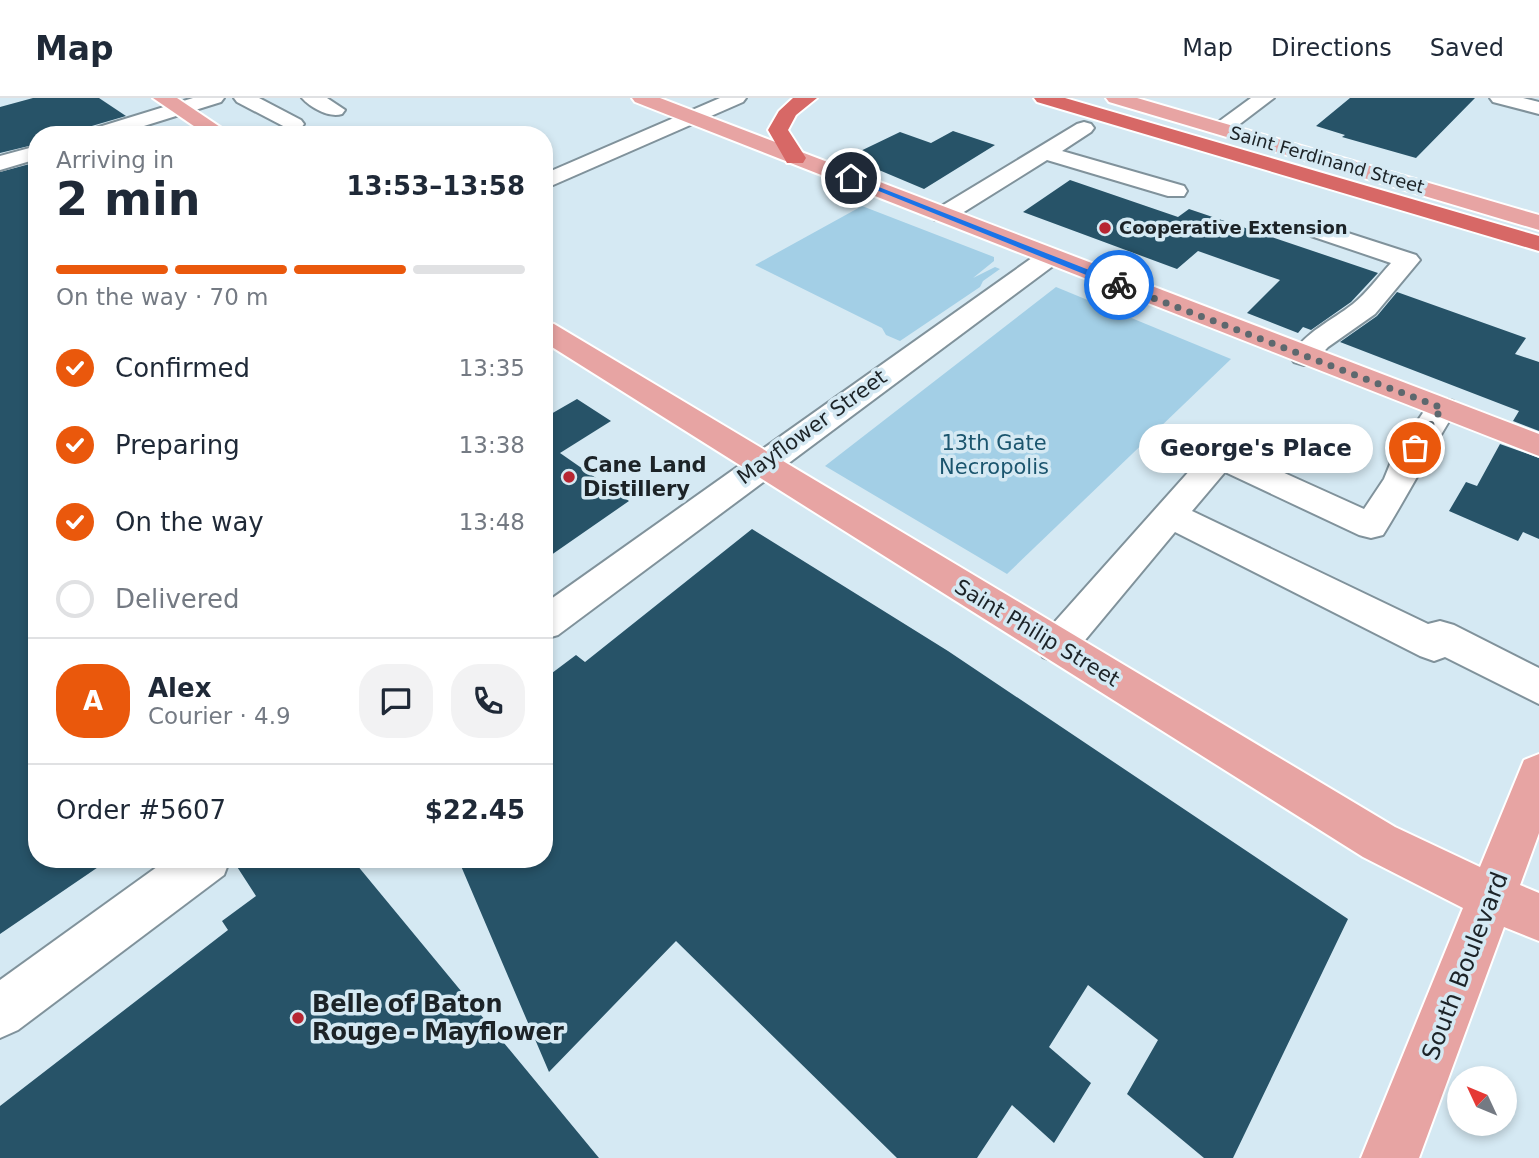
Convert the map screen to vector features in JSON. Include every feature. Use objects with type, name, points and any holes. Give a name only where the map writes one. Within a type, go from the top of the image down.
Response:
[{"type":"highway","points":[[795,158],[778,130],[781,119],[788,110],[807,98]]},
{"type":"highway","points":[[1044,98],[1125,105]]},
{"type":"highway","points":[[1069,98],[1125,105],[1539,244]]},
{"type":"main road","points":[[642,98],[1048,258],[1539,446]]},
{"type":"main road","points":[[171,103],[208,126]]},
{"type":"main road","name":"Saint Ferdinand Street","points":[[1125,105],[1221,129],[1539,222]]},
{"type":"main road","name":"Saint Philip Street","points":[[553,335],[1379,842],[1493,898],[1539,917]]},
{"type":"main road","name":"South Boulevard","points":[[1390,1158],[1539,774]]},
{"type":"street","points":[[115,126],[171,103],[214,98]]},
{"type":"street","points":[[244,98],[294,124]]},
{"type":"street","points":[[312,98],[335,110]]},
{"type":"street","points":[[553,178],[736,98]]},
{"type":"street","points":[[1221,129],[1264,98]]},
{"type":"street","points":[[1500,98],[1539,108]]},
{"type":"street","points":[[943,215],[1084,128]]},
{"type":"street","points":[[1044,152],[1176,191]]},
{"type":"street","points":[[0,163],[28,155]]},
{"type":"street","points":[[1304,356],[1318,341],[1365,308],[1407,260],[1320,231]]},
{"type":"street","name":"Mayflower Street","points":[[553,617],[1048,258]]},
{"type":"street","points":[[1058,646],[1220,457],[1371,526],[1400,480],[1405,465],[1442,408]]},
{"type":"street","points":[[1170,515],[1434,645],[1440,635],[1539,687]]},
{"type":"street","points":[[0,1012],[195,868]]},
{"type":"green space","points":[[862,206],[994,257],[994,261],[973,278],[995,267],[1000,269],[983,281],[980,287],[900,341],[886,335],[882,328],[755,265]]},
{"type":"green space","name":"13th Gate Necropolis","points":[[1056,287],[1231,359],[1007,574],[825,466]]},
{"type":"building","points":[[33,98],[99,98],[126,116],[92,126],[28,126],[28,146],[0,153],[0,107]]},
{"type":"building","points":[[1350,98],[1475,98],[1416,158],[1342,137],[1345,135],[1316,126]]},
{"type":"building","points":[[953,131],[995,145],[924,189],[848,157],[900,132],[931,143]]},
{"type":"building","points":[[28,164],[28,868],[97,868],[0,934],[0,172]]},
{"type":"building","points":[[1070,180],[1178,217],[1189,209],[1378,273],[1351,302],[1311,330],[1303,327],[1298,333],[1247,313],[1280,280],[1198,251],[1177,269],[1023,212]]},
{"type":"building","points":[[1397,292],[1526,338],[1515,354],[1539,362],[1539,431],[1513,421],[1519,411],[1340,342],[1377,316]]},
{"type":"building","name":"Cane Land Distillery","points":[[577,399],[611,421],[560,453],[629,501],[553,554],[553,413]]},
{"type":"building","points":[[1500,444],[1539,458],[1539,539],[1523,532],[1518,541],[1449,511],[1466,482],[1477,486]]},
{"type":"building","points":[[752,529],[948,651],[1348,919],[1233,1158],[1204,1158],[1127,1094],[1158,1040],[1088,985],[1049,1047],[1091,1083],[1054,1143],[1012,1105],[977,1158],[897,1158],[676,941],[549,1072],[462,868],[553,868],[553,672],[576,655],[585,662]]},
{"type":"building","name":"Belle of Baton Rouge - Mayflower","points":[[238,868],[359,868],[599,1158],[0,1158],[0,1106],[228,930],[222,921],[256,896]]},
{"type":"way so far","points":[[1119,285],[1442,408],[1415,448]]},
{"type":"place","name":"Cooperative Extension","points":[[1105,228]]},
{"type":"place","name":"George's Place","points":[[1415,448]]},
{"type":"place","name":"Cane Land Distillery","points":[[569,477]]},
{"type":"place","name":"Belle of Baton Rouge - Mayflower","points":[[298,1018]]},
{"type":"route","points":[[851,178],[1119,285]]}]
